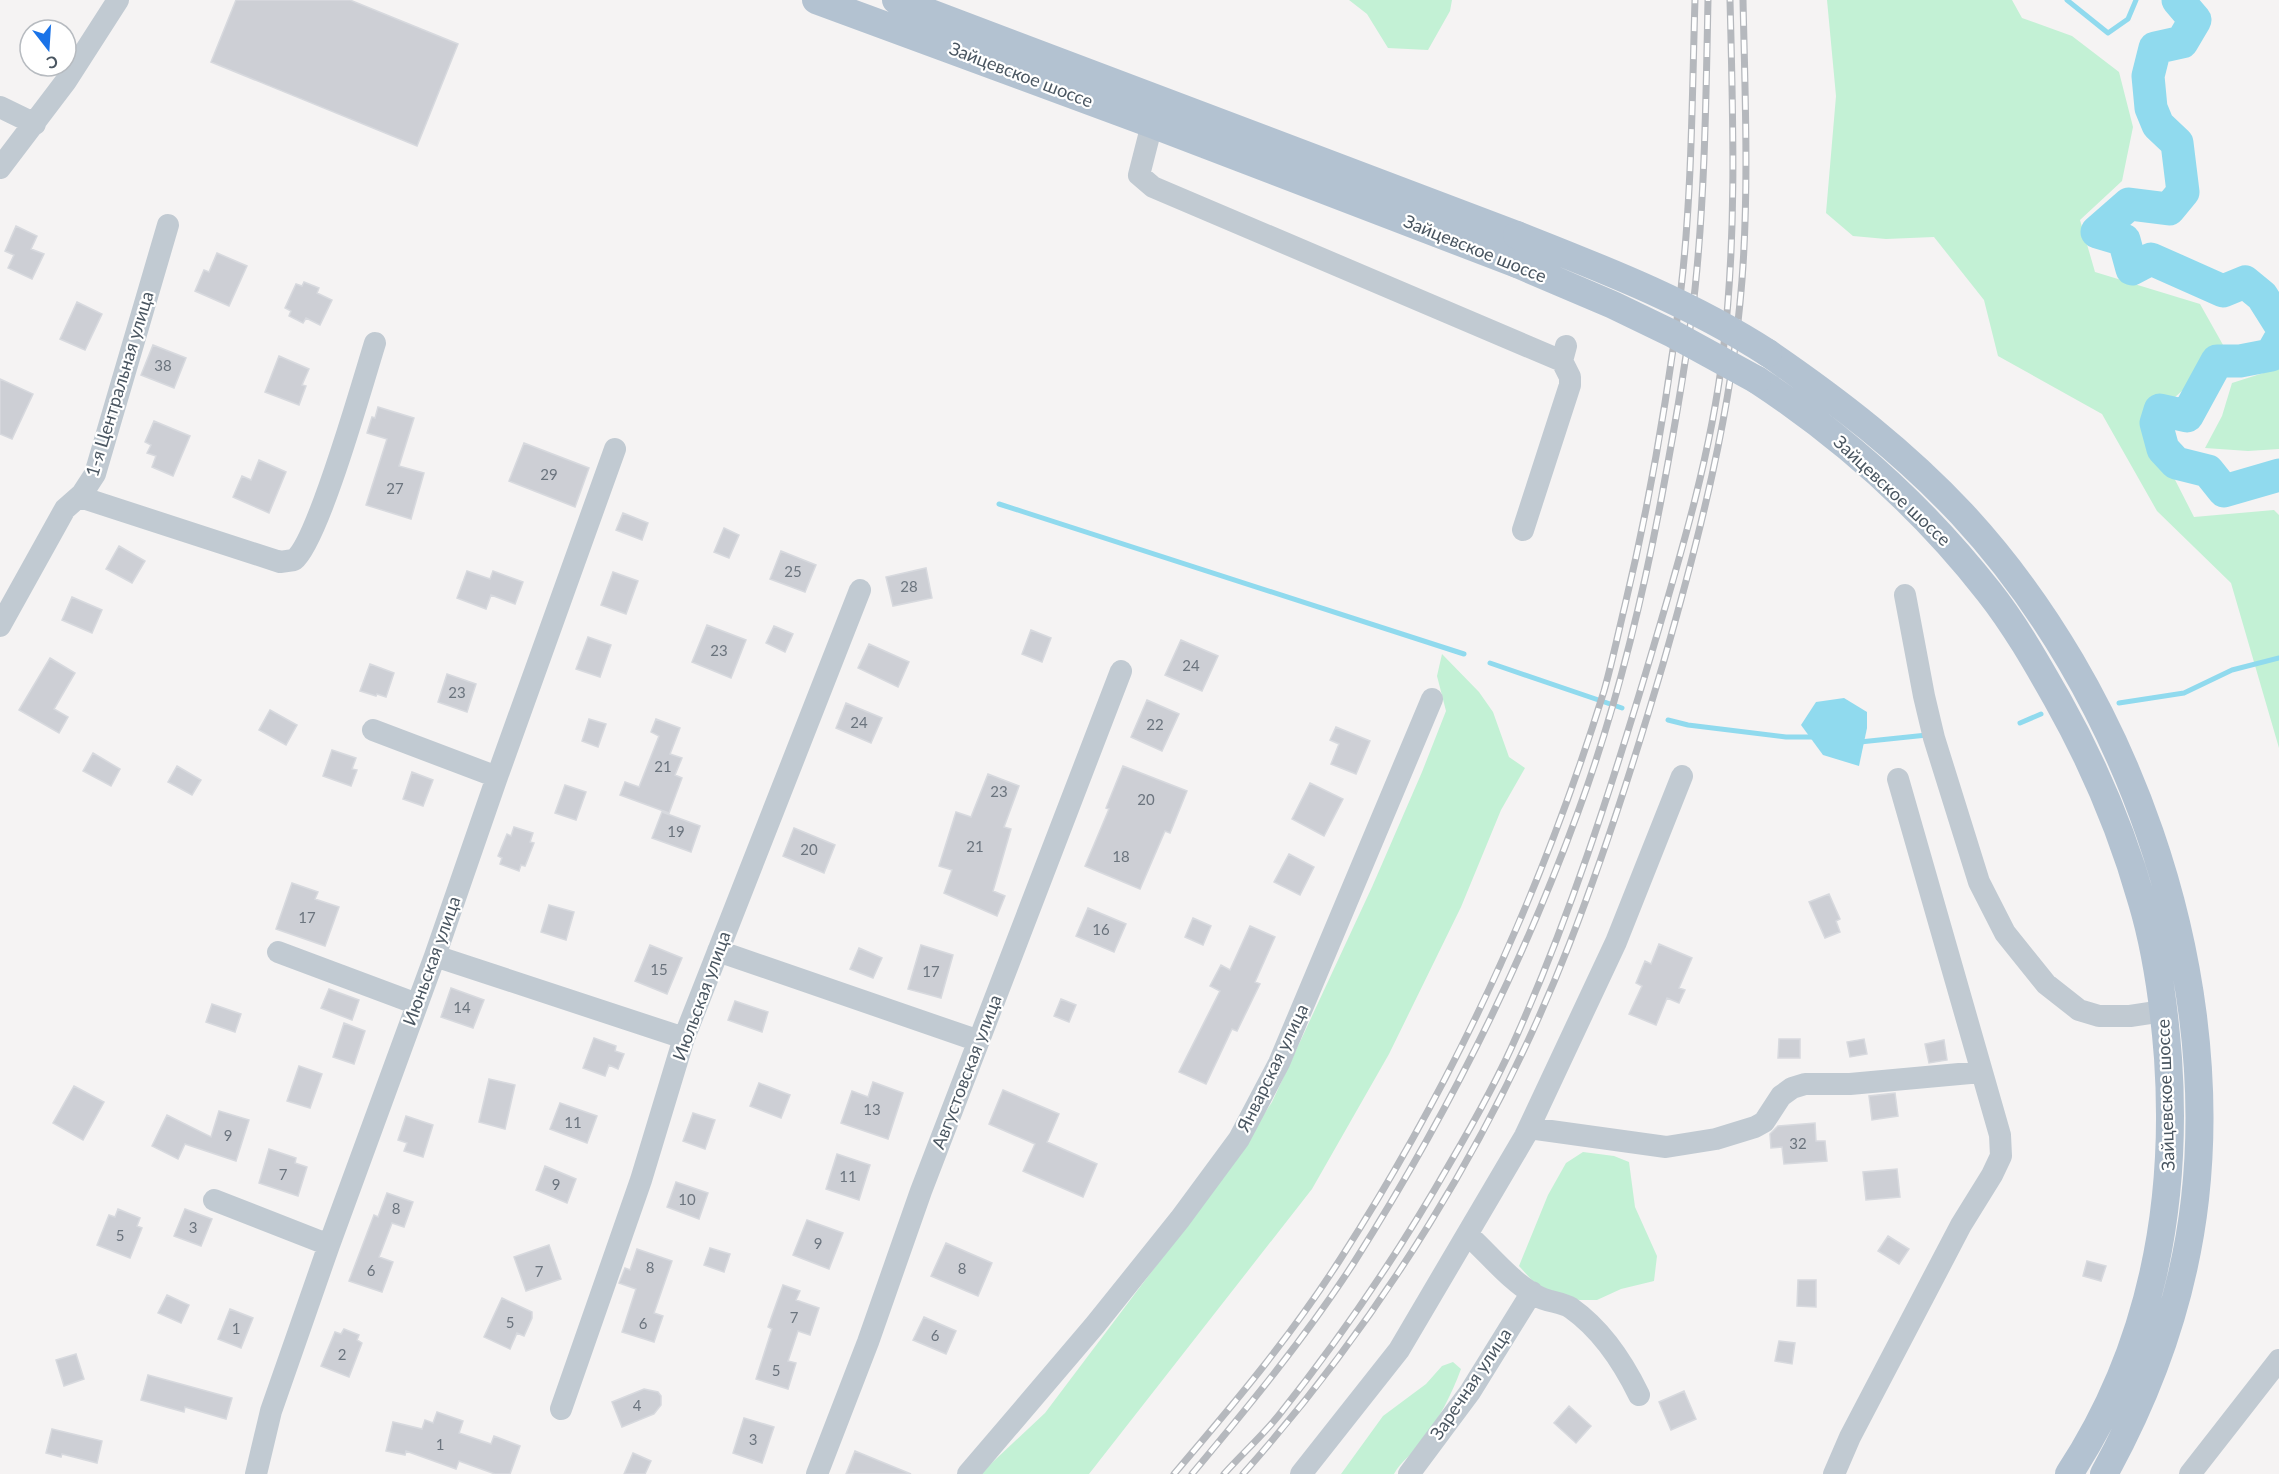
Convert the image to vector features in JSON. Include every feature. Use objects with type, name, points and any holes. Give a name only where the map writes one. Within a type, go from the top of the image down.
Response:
[{"type":"main road","name":"Зайцевское шоссе","points":[[816,0],[1152,124],[1517,264],[1613,304],[1772,390],[1859,456],[1903,497],[1955,551],[1996,602],[2029,650],[2066,716],[2100,785],[2117,825],[2144,905],[2163,1011],[2171,1135],[2164,1222],[2156,1266],[2140,1326],[2118,1381],[2097,1425],[2069,1474]]},
{"type":"main road","name":"Зайцевское шоссе","points":[[896,0],[1517,235],[1683,304],[1746,339],[1811,382],[1888,442],[1963,516],[2041,617],[2067,658],[2118,753],[2164,876],[2180,940],[2193,1021],[2197,1076],[2197,1176],[2184,1266],[2173,1308],[2146,1388],[2104,1474]]},
{"type":"street","points":[[0,168],[35,124],[86,52],[118,0]]},
{"type":"street","points":[[0,107],[35,124]]},
{"type":"street","points":[[1152,124],[1138,175],[1153,187],[1564,353],[1570,385],[1523,530]]},
{"type":"street","name":"1-я Центральная улица","points":[[0,626],[65,509],[80,496],[95,474],[168,225]]},
{"type":"street","points":[[80,496],[280,562],[294,560],[305,545],[331,480],[375,343]]},
{"type":"street","name":"Июньская улица","points":[[256,1474],[271,1411],[329,1245],[435,956],[615,449]]},
{"type":"street","name":"Июльская улица","points":[[561,1409],[641,1180],[684,1038],[860,590]]},
{"type":"street","points":[[1905,595],[1924,696],[1935,738],[1979,882],[2006,933],[2046,984],[2079,1010],[2099,1016],[2130,1016],[2163,1011]]},
{"type":"street","name":"Августовская улица","points":[[817,1474],[868,1342],[921,1191],[1121,671]]},
{"type":"street","name":"Январская улица","points":[[968,1474],[1095,1325],[1239,1139],[1279,1063],[1432,699]]},
{"type":"street","points":[[373,730],[497,777]]},
{"type":"street","points":[[1301,1474],[1399,1350],[1529,1128],[1620,931],[1682,776]]},
{"type":"street","points":[[1834,1474],[1850,1437],[1961,1226],[1992,1176],[2001,1156],[2000,1135],[1898,779]]},
{"type":"street","points":[[718,951],[980,1041]]},
{"type":"street","points":[[278,952],[417,1004]]},
{"type":"street","points":[[435,956],[684,1038]]},
{"type":"street","points":[[1529,1128],[1666,1147],[1716,1139],[1755,1127],[1764,1122],[1780,1096],[1792,1088],[1805,1084],[1850,1084],[1981,1072]]},
{"type":"street","points":[[214,1200],[329,1245]]},
{"type":"street","points":[[1468,1235],[1537,1296],[1570,1307],[1598,1332],[1627,1371],[1639,1395]]},
{"type":"street","name":"Заречная улица","points":[[1409,1474],[1470,1392],[1532,1292]]},
{"type":"street","points":[[2190,1474],[2279,1360]]},
{"type":"green space","points":[[1349,0],[1452,0],[1450,11],[1428,50],[1388,48],[1367,14]]},
{"type":"green space","points":[[1827,0],[2012,0],[2022,18],[2072,36],[2119,72],[2133,127],[2122,181],[2080,220],[2095,272],[2200,304],[2227,352],[2160,410],[2156,423],[2169,468],[2194,517],[2274,510],[2279,515],[2279,748],[2231,583],[2157,511],[2102,414],[1998,356],[1984,300],[1934,237],[1886,239],[1853,236],[1826,213],[1836,96]]},
{"type":"green space","points":[[2279,368],[2279,449],[2248,451],[2205,448],[2222,416],[2232,383]]},
{"type":"green space","points":[[1442,654],[1479,692],[1493,712],[1509,757],[1525,768],[1501,810],[1461,907],[1389,1054],[1312,1189],[1089,1474],[980,1474],[1045,1413],[1217,1185],[1272,1102],[1372,887],[1446,711],[1437,676]]},
{"type":"green space","points":[[1583,1152],[1614,1156],[1629,1162],[1635,1207],[1657,1256],[1654,1281],[1621,1289],[1597,1300],[1579,1300],[1540,1289],[1519,1266],[1548,1195],[1566,1163]]},
{"type":"green space","points":[[1453,1362],[1461,1369],[1444,1407],[1419,1445],[1394,1474],[1341,1474],[1383,1416],[1426,1384],[1442,1366]]},
{"type":"water","points":[[1844,698],[1867,712],[1867,728],[1859,766],[1823,755],[1801,725],[1816,702]]},
{"type":"building","points":[[236,0],[350,0],[458,44],[417,146],[211,62]]},
{"type":"building","points":[[16,226],[37,236],[31,249],[44,254],[32,279],[8,268],[14,255],[5,251]]},
{"type":"building","points":[[217,253],[247,266],[229,306],[195,291],[204,270],[209,272]]},
{"type":"building","points":[[304,282],[319,288],[317,293],[332,300],[320,325],[306,318],[303,323],[289,316],[291,311],[285,308],[296,284],[302,286]]},
{"type":"building","points":[[77,302],[102,314],[85,350],[60,339]]},
{"type":"building","points":[[153,345],[186,358],[174,388],[141,375]]},
{"type":"building","points":[[279,356],[309,369],[302,385],[306,386],[299,405],[265,392]]},
{"type":"building","points":[[0,379],[33,394],[12,439],[0,434]]},
{"type":"building","points":[[378,407],[414,418],[399,466],[424,473],[411,519],[366,505],[387,439],[367,433]]},
{"type":"building","points":[[154,421],[190,436],[173,476],[152,467],[156,456],[147,453],[151,445],[145,442]]},
{"type":"building","points":[[524,443],[589,468],[575,507],[509,481]]},
{"type":"building","points":[[259,460],[286,472],[269,513],[233,497],[242,476],[251,480]]},
{"type":"building","points":[[623,513],[648,523],[642,540],[616,530]]},
{"type":"building","points":[[724,528],[739,535],[729,558],[714,552]]},
{"type":"building","points":[[119,546],[145,561],[132,583],[106,569]]},
{"type":"building","points":[[781,551],[816,565],[805,592],[770,579]]},
{"type":"building","points":[[926,568],[932,598],[893,606],[886,577]]},
{"type":"building","points":[[467,571],[490,579],[493,571],[523,582],[515,604],[491,595],[486,609],[457,598]]},
{"type":"building","points":[[613,572],[638,581],[626,614],[601,605]]},
{"type":"building","points":[[72,597],[102,610],[92,633],[62,620]]},
{"type":"building","points":[[707,625],[746,640],[731,678],[692,662]]},
{"type":"building","points":[[774,626],[793,634],[785,652],[766,643]]},
{"type":"building","points":[[1031,630],[1051,638],[1042,662],[1022,654]]},
{"type":"building","points":[[588,637],[611,645],[600,677],[576,669]]},
{"type":"building","points":[[1181,640],[1218,656],[1202,691],[1165,675]]},
{"type":"building","points":[[869,644],[909,662],[898,687],[858,668]]},
{"type":"building","points":[[50,658],[75,673],[54,709],[68,717],[59,733],[19,710]]},
{"type":"building","points":[[370,664],[394,673],[386,697],[360,691]]},
{"type":"building","points":[[447,674],[476,684],[467,712],[438,702]]},
{"type":"building","points":[[1147,700],[1179,714],[1162,751],[1131,737]]},
{"type":"building","points":[[846,703],[882,718],[871,743],[836,728]]},
{"type":"building","points":[[270,710],[297,725],[286,745],[259,730]]},
{"type":"building","points":[[589,719],[606,724],[598,747],[582,741]]},
{"type":"building","points":[[656,719],[680,728],[670,754],[682,758],[675,775],[682,778],[669,813],[620,795],[625,782],[639,787],[659,736],[651,732]]},
{"type":"building","points":[[1336,727],[1370,741],[1356,774],[1331,764],[1339,744],[1330,740]]},
{"type":"building","points":[[332,750],[356,758],[352,769],[357,770],[351,786],[323,776]]},
{"type":"building","points":[[93,753],[120,769],[111,786],[83,771]]},
{"type":"building","points":[[177,766],[201,780],[192,795],[168,782]]},
{"type":"building","points":[[1123,766],[1187,791],[1170,833],[1165,831],[1140,889],[1085,866],[1109,809],[1106,808]]},
{"type":"building","points":[[412,772],[433,780],[423,806],[403,799]]},
{"type":"building","points":[[988,774],[1019,786],[1004,827],[1011,829],[993,891],[1005,896],[997,916],[944,893],[952,870],[939,866],[956,812],[971,817]]},
{"type":"building","points":[[1310,783],[1343,799],[1324,836],[1292,819]]},
{"type":"building","points":[[565,785],[586,792],[576,820],[555,813]]},
{"type":"building","points":[[662,812],[700,826],[691,852],[652,838]]},
{"type":"building","points":[[514,827],[533,833],[530,842],[534,843],[525,866],[521,865],[519,871],[500,864],[502,858],[498,856],[507,834],[511,836]]},
{"type":"building","points":[[794,828],[835,845],[824,873],[783,856]]},
{"type":"building","points":[[1289,854],[1314,867],[1300,895],[1274,882]]},
{"type":"building","points":[[292,883],[318,892],[315,899],[339,907],[325,946],[276,929]]},
{"type":"building","points":[[1829,894],[1840,919],[1836,921],[1840,932],[1825,938],[1809,902]]},
{"type":"building","points":[[549,905],[574,912],[566,940],[541,932]]},
{"type":"building","points":[[1088,908],[1126,924],[1114,952],[1076,936]]},
{"type":"building","points":[[1193,918],[1211,926],[1203,945],[1185,937]]},
{"type":"building","points":[[1250,926],[1275,937],[1255,982],[1260,984],[1237,1031],[1232,1029],[1206,1084],[1179,1072],[1220,991],[1210,986],[1221,965],[1230,970]]},
{"type":"building","points":[[1659,944],[1692,958],[1679,988],[1685,990],[1679,1003],[1667,998],[1656,1025],[1629,1014],[1642,986],[1636,983],[1645,961],[1651,964]]},
{"type":"building","points":[[650,945],[682,958],[667,994],[635,981]]},
{"type":"building","points":[[921,945],[953,955],[941,998],[908,989]]},
{"type":"building","points":[[859,948],[882,958],[873,978],[850,969]]},
{"type":"building","points":[[451,988],[484,1000],[473,1028],[441,1017]]},
{"type":"building","points":[[329,989],[359,1000],[352,1020],[321,1008]]},
{"type":"building","points":[[1061,999],[1076,1005],[1069,1022],[1054,1016]]},
{"type":"building","points":[[735,1001],[768,1012],[762,1032],[728,1020]]},
{"type":"building","points":[[212,1004],[241,1014],[235,1032],[206,1022]]},
{"type":"building","points":[[344,1023],[365,1031],[354,1064],[333,1057]]},
{"type":"building","points":[[594,1038],[616,1046],[615,1051],[624,1054],[618,1069],[609,1065],[605,1076],[583,1068]]},
{"type":"building","points":[[1779,1039],[1800,1039],[1800,1058],[1778,1058]]},
{"type":"building","points":[[1864,1039],[1867,1054],[1850,1057],[1847,1042]]},
{"type":"building","points":[[1944,1040],[1947,1060],[1929,1063],[1925,1044]]},
{"type":"building","points":[[299,1066],[322,1074],[310,1108],[287,1101]]},
{"type":"building","points":[[489,1079],[515,1085],[505,1129],[479,1122]]},
{"type":"building","points":[[873,1082],[903,1093],[888,1139],[841,1123],[852,1091],[868,1097]]},
{"type":"building","points":[[759,1083],[790,1095],[781,1118],[750,1106]]},
{"type":"building","points":[[74,1086],[104,1102],[83,1140],[53,1123]]},
{"type":"building","points":[[1003,1090],[1059,1114],[1047,1142],[1097,1164],[1083,1197],[1023,1171],[1035,1144],[989,1124]]},
{"type":"building","points":[[1895,1093],[1898,1116],[1872,1120],[1869,1096]]},
{"type":"building","points":[[560,1103],[597,1116],[587,1143],[550,1129]]},
{"type":"building","points":[[219,1111],[249,1120],[236,1161],[185,1144],[178,1159],[152,1146],[167,1115],[211,1137]]},
{"type":"building","points":[[693,1113],[715,1120],[705,1149],[683,1141]]},
{"type":"building","points":[[406,1116],[433,1125],[423,1157],[404,1151],[407,1143],[398,1140]]},
{"type":"building","points":[[1815,1123],[1816,1141],[1825,1141],[1827,1161],[1784,1164],[1782,1147],[1771,1148],[1770,1134],[1778,1126]]},
{"type":"building","points":[[269,1149],[296,1158],[295,1163],[307,1167],[298,1196],[259,1183]]},
{"type":"building","points":[[837,1154],[870,1165],[859,1200],[826,1189]]},
{"type":"building","points":[[545,1166],[576,1179],[567,1203],[536,1190]]},
{"type":"building","points":[[1897,1169],[1900,1197],[1866,1200],[1863,1172]]},
{"type":"building","points":[[676,1182],[708,1193],[699,1219],[667,1207]]},
{"type":"building","points":[[387,1193],[413,1202],[404,1227],[392,1223],[379,1257],[393,1262],[382,1292],[349,1281],[374,1215],[378,1217]]},
{"type":"building","points":[[118,1209],[140,1218],[137,1226],[142,1228],[130,1258],[97,1245],[109,1215],[115,1217]]},
{"type":"building","points":[[185,1209],[212,1219],[201,1246],[174,1236]]},
{"type":"building","points":[[807,1220],[843,1233],[829,1269],[793,1255]]},
{"type":"building","points":[[1888,1236],[1909,1249],[1899,1264],[1878,1251]]},
{"type":"building","points":[[946,1243],[992,1263],[978,1296],[931,1276]]},
{"type":"building","points":[[549,1245],[561,1279],[526,1291],[514,1257]]},
{"type":"building","points":[[710,1248],[730,1254],[724,1272],[704,1265]]},
{"type":"building","points":[[637,1249],[672,1261],[654,1313],[663,1316],[654,1342],[622,1332],[636,1289],[619,1283],[625,1268],[630,1270]]},
{"type":"building","points":[[2087,1261],[2106,1266],[2101,1281],[2083,1276]]},
{"type":"building","points":[[1798,1280],[1816,1280],[1816,1307],[1797,1306]]},
{"type":"building","points":[[783,1285],[800,1291],[796,1300],[819,1308],[810,1335],[798,1331],[788,1361],[796,1363],[788,1389],[756,1379],[772,1329],[768,1327]]},
{"type":"building","points":[[167,1295],[189,1305],[181,1323],[158,1313]]},
{"type":"building","points":[[502,1298],[532,1312],[532,1318],[524,1336],[517,1333],[510,1349],[484,1337]]},
{"type":"building","points":[[230,1309],[253,1318],[241,1348],[218,1339]]},
{"type":"building","points":[[924,1317],[956,1331],[946,1354],[913,1340]]},
{"type":"building","points":[[344,1329],[359,1335],[357,1340],[362,1343],[349,1377],[321,1366],[335,1332],[341,1334]]},
{"type":"building","points":[[1779,1341],[1795,1343],[1792,1364],[1775,1361]]},
{"type":"building","points":[[76,1354],[84,1379],[64,1386],[56,1360]]},
{"type":"building","points":[[148,1375],[232,1398],[226,1419],[185,1407],[184,1412],[141,1400]]},
{"type":"building","points":[[644,1389],[658,1392],[661,1396],[661,1405],[654,1414],[622,1427],[612,1402]]},
{"type":"building","points":[[1684,1391],[1696,1419],[1671,1430],[1659,1402]]},
{"type":"building","points":[[1569,1406],[1591,1426],[1576,1443],[1554,1423]]},
{"type":"building","points":[[437,1412],[463,1421],[459,1433],[491,1444],[494,1436],[520,1446],[510,1474],[495,1474],[459,1461],[456,1469],[406,1451],[405,1455],[386,1451],[393,1422],[422,1429],[425,1420],[433,1423]]},
{"type":"building","points":[[744,1418],[774,1427],[762,1463],[733,1453]]},
{"type":"building","points":[[52,1429],[102,1441],[97,1463],[62,1454],[61,1457],[46,1453]]},
{"type":"building","points":[[855,1451],[911,1474],[846,1474]]},
{"type":"building","points":[[633,1453],[651,1461],[645,1474],[624,1474]]},
{"type":"waterway","points":[[2067,0],[2108,33],[2128,19],[2136,0]]},
{"type":"waterway","points":[[2178,0],[2195,20],[2182,42],[2155,48],[2148,76],[2151,108],[2158,125],[2177,143],[2183,192],[2169,209],[2129,204],[2097,232],[2124,240],[2132,269],[2151,259],[2223,291],[2245,282],[2262,296],[2279,323]]},
{"type":"waterway","points":[[2279,341],[2271,355],[2240,361],[2217,361],[2187,416],[2160,410],[2156,423],[2163,449],[2176,463],[2208,471],[2224,491],[2279,475]]},
{"type":"waterway","points":[[999,504],[1464,654]]},
{"type":"waterway","points":[[2119,703],[2184,693],[2232,670],[2279,658]]},
{"type":"waterway","points":[[1490,663],[1622,708]]},
{"type":"waterway","points":[[2020,723],[2041,714]]},
{"type":"waterway","points":[[1668,720],[1688,725],[1786,737],[1815,737]]},
{"type":"waterway","points":[[1860,742],[1927,735]]},
{"type":"railway","points":[[1174,1474],[1240,1396],[1303,1315],[1341,1258],[1421,1123],[1492,984],[1553,839],[1580,766],[1607,680],[1634,566],[1658,448],[1681,289],[1687,217],[1695,0]]},
{"type":"railway","points":[[1192,1474],[1255,1398],[1315,1319],[1353,1264],[1418,1156],[1478,1044],[1531,930],[1592,773],[1627,655],[1646,575],[1684,366],[1695,289],[1701,217],[1708,0]]},
{"type":"railway","points":[[1224,1474],[1272,1423],[1325,1355],[1391,1261],[1477,1116],[1510,1051],[1536,991],[1603,810],[1681,554],[1701,474],[1717,394],[1727,309],[1732,221],[1733,132],[1730,0]]},
{"type":"railway","points":[[1243,1474],[1294,1415],[1387,1290],[1469,1157],[1539,1017],[1569,945],[1607,841],[1652,700],[1689,570],[1712,474],[1730,378],[1742,280],[1745,210],[1743,0]]}]
